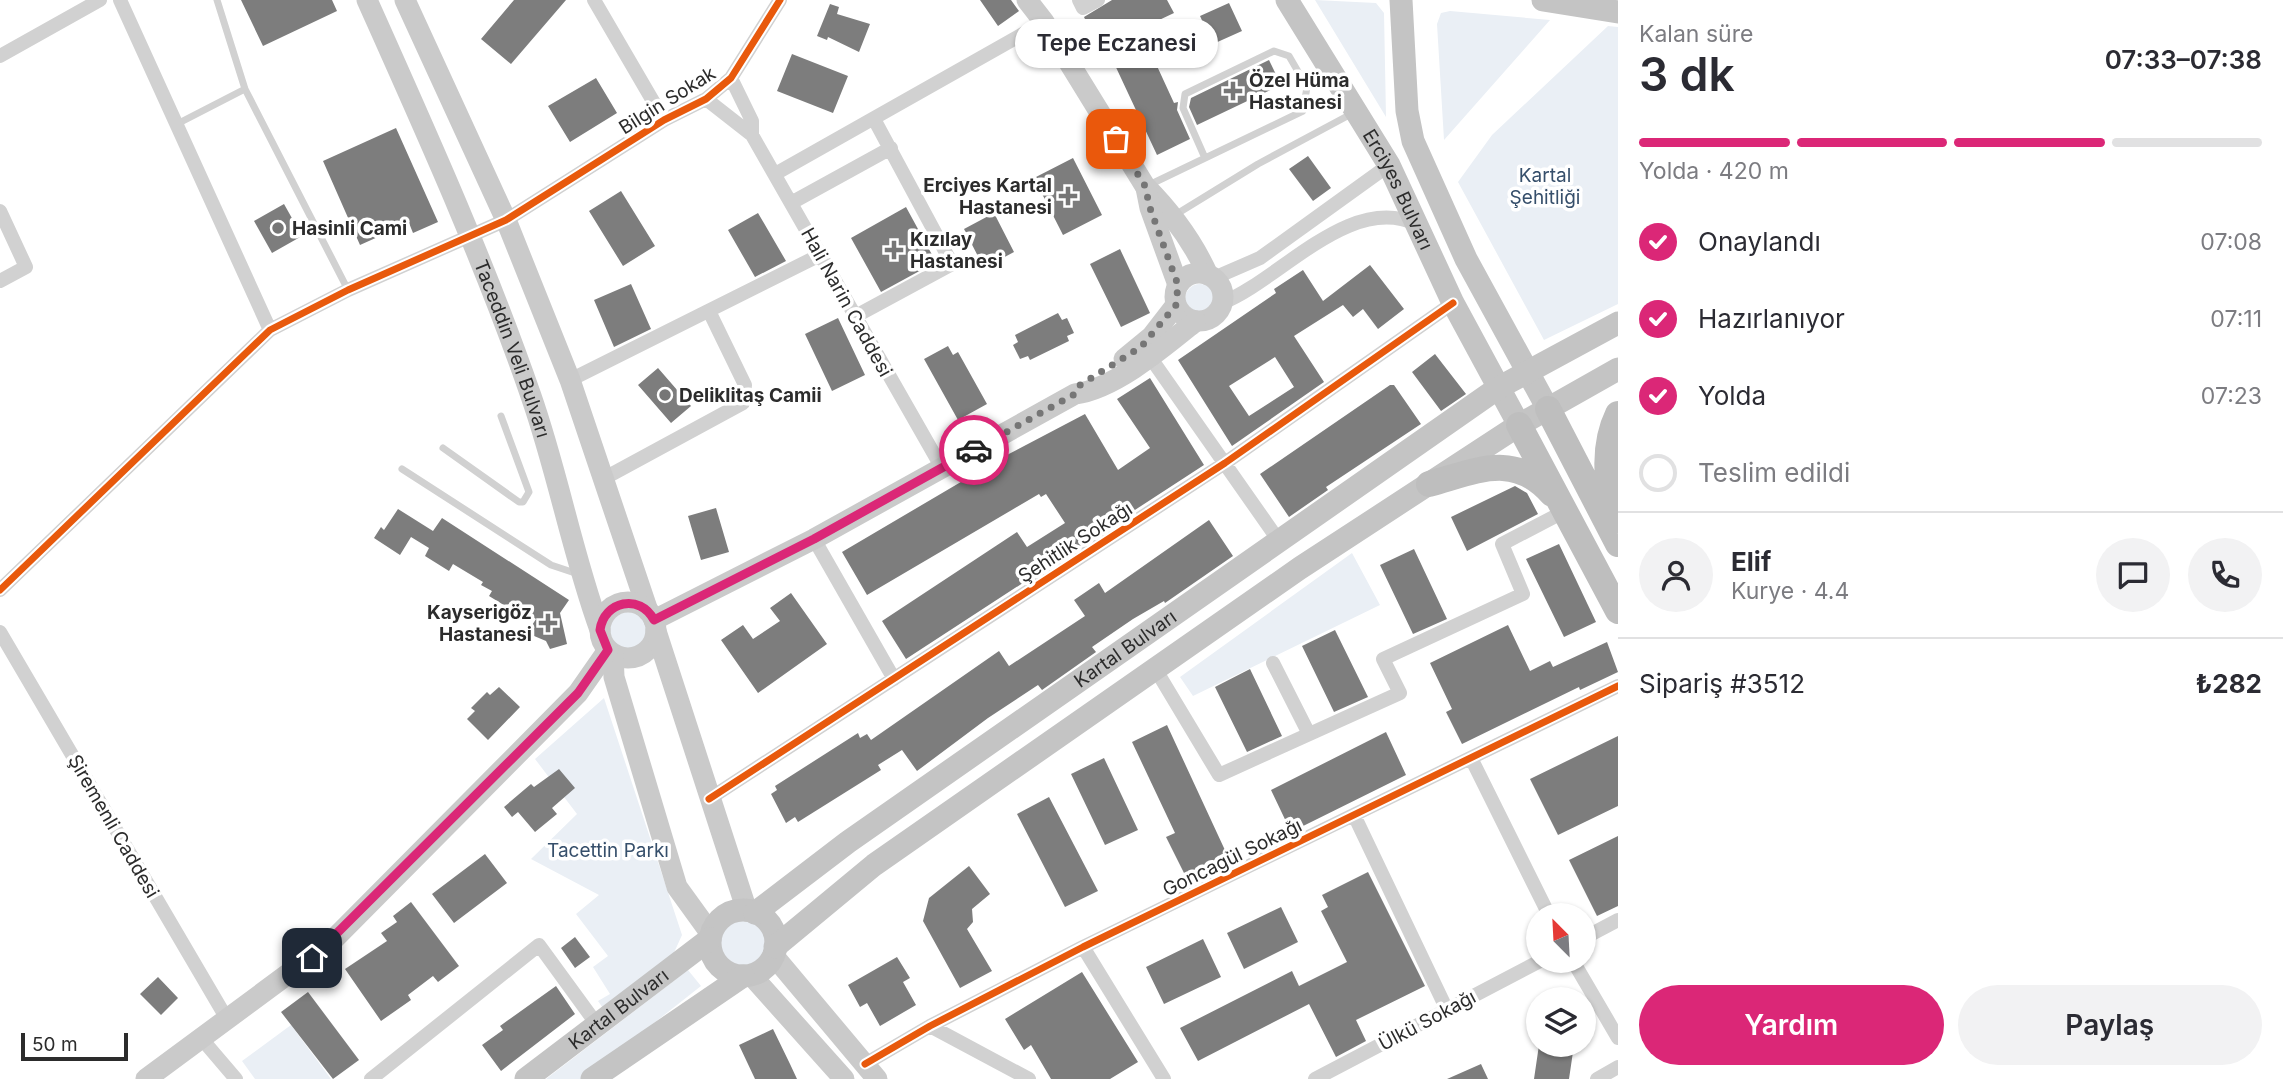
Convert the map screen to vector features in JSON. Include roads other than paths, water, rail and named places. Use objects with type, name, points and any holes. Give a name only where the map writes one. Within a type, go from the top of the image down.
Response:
[{"type":"highway","points":[[1548,409],[1618,544]]},
{"type":"highway","points":[[1618,414],[1609,439],[1606,463],[1618,544]]},
{"type":"highway","points":[[1519,425],[1567,510],[1618,611]]},
{"type":"highway","points":[[1429,484],[1496,466],[1516,468],[1540,480],[1567,510]]},
{"type":"main road","name":"Erciyes Bulvarı","points":[[1287,0],[1389,165],[1453,303],[1519,425]]},
{"type":"main road","name":"Erciyes Bulvarı","points":[[1401,0],[1407,111],[1413,141],[1466,259],[1548,409]]},
{"type":"main road","points":[[1543,0],[1618,12]]},
{"type":"main road","points":[[1527,372],[1618,323]]},
{"type":"main road","points":[[1548,409],[1618,369]]},
{"type":"main road","name":"Kartal Bulvarı","points":[[751,912],[1498,388],[1527,372]]},
{"type":"main road","name":"Kartal Bulvarı","points":[[774,951],[874,865],[1300,568],[1519,425],[1548,409]]},
{"type":"main road","points":[[751,912],[773,930],[774,951],[763,969],[747,975],[730,974],[717,964],[711,937],[723,918],[751,912]]},
{"type":"main road","name":"Kartal Bulvarı","points":[[526,1079],[711,937]]},
{"type":"main road","name":"Kartal Bulvarı","points":[[592,1079],[747,975]]},
{"type":"street","points":[[0,56],[100,0]]},
{"type":"street","points":[[120,0],[270,330]]},
{"type":"street","name":"Taceddin Veli Bulvarı","points":[[367,0],[473,236],[533,400],[579,575],[607,645],[614,677],[677,887],[711,937]]},
{"type":"street","name":"Taceddin Veli Bulvarı","points":[[405,0],[506,220],[570,380],[601,480],[653,621],[709,799],[751,912]]},
{"type":"street","points":[[594,0],[664,120]]},
{"type":"street","name":"Bilgin Sokak","points":[[0,590],[270,330],[348,290],[506,220],[664,120],[706,99],[731,78],[780,0]]},
{"type":"street","points":[[1027,0],[1044,22],[1145,186],[1172,217],[1222,289],[1222,303]]},
{"type":"street","points":[[1079,0],[1083,8],[1098,0]]},
{"type":"street","points":[[775,174],[1044,22]]},
{"type":"street","name":"Hali Narin Caddesi","points":[[731,78],[752,121],[752,135]]},
{"type":"street","name":"Hali Narin Caddesi","points":[[706,99],[752,135],[942,468]]},
{"type":"street","points":[[854,317],[952,264],[874,119]]},
{"type":"street","points":[[791,203],[891,148]]},
{"type":"street","points":[[1075,394],[1080,385],[1141,347],[1188,275],[1211,276],[1260,258],[1389,165]]},
{"type":"street","points":[[1145,186],[1184,316],[1196,321]]},
{"type":"street","points":[[0,211],[26,267],[0,281]]},
{"type":"street","points":[[653,621],[814,539],[1075,394],[1085,392],[1150,357],[1196,321],[1210,319],[1222,303],[1243,293],[1321,240],[1351,225],[1389,216],[1416,224]]},
{"type":"street","points":[[570,380],[820,255]]},
{"type":"street","name":"Şehitlik Sokağı","points":[[709,799],[1225,463],[1453,303]]},
{"type":"street","points":[[601,480],[743,403],[746,385],[709,311]]},
{"type":"street","points":[[1150,357],[1279,541]]},
{"type":"street","points":[[1156,670],[1219,775],[1400,693],[1384,659],[1523,594],[1502,544],[1567,510]]},
{"type":"street","points":[[814,539],[894,679]]},
{"type":"street","points":[[146,1079],[312,958],[578,693],[607,645],[608,610],[621,603],[636,604],[653,621],[652,645],[641,655],[627,659],[607,645]]},
{"type":"street","name":"Şiremenli Caddesi","points":[[0,632],[227,1019]]},
{"type":"street","points":[[1273,663],[1309,734]]},
{"type":"street","name":"Goncagül Sokağı","points":[[871,1071],[930,1026],[1083,947],[1618,686]]},
{"type":"street","points":[[1471,758],[1543,903]]},
{"type":"street","points":[[1354,815],[1447,1010]]},
{"type":"street","points":[[1596,932],[1618,920]]},
{"type":"street","points":[[371,1079],[539,945],[598,1026]]},
{"type":"street","points":[[1083,947],[1164,1079]]},
{"type":"street","points":[[774,951],[871,1071]]},
{"type":"street","name":"Ülkü Sokağı","points":[[1315,1079],[1526,968]]},
{"type":"street","points":[[1580,973],[1618,1038]]},
{"type":"street","points":[[747,975],[844,1079]]},
{"type":"street","points":[[930,1026],[1029,1079]]},
{"type":"street","points":[[201,1038],[236,1079]]},
{"type":"street","points":[[1597,1079],[1618,1067]]},
{"type":"lane","points":[[216,0],[245,89],[348,290]]},
{"type":"lane","points":[[1145,186],[1205,158],[1303,111],[1307,87],[1289,56],[1273,51],[1185,94],[1183,108],[1205,158]]},
{"type":"lane","points":[[176,124],[245,89]]},
{"type":"lane","points":[[1172,217],[1258,164],[1356,112]]},
{"type":"lane","points":[[443,448],[519,502],[523,502],[529,492],[501,416]]},
{"type":"lane","points":[[402,469],[551,565],[579,575]]},
{"type":"place","name":"Özel Hüma Hastanesi","points":[[1233,91]]},
{"type":"place","name":"Tepe Eczanesi","points":[[1116,139]]},
{"type":"place","name":"Erciyes Kartal Hastanesi","points":[[1068,196]]},
{"type":"place","name":"Hasinli Cami","points":[[278,228]]},
{"type":"place","name":"Kızılay Hastanesi","points":[[894,250]]},
{"type":"place","name":"Deliklitaş Camii","points":[[665,395]]},
{"type":"place","name":"Kayserigöz Hastanesi","points":[[548,623]]},
{"type":"park label","name":"Kartal Şehitliği","points":[[1545,186]]},
{"type":"park label","name":"Tacettin Parkı","points":[[608,850]]}]
